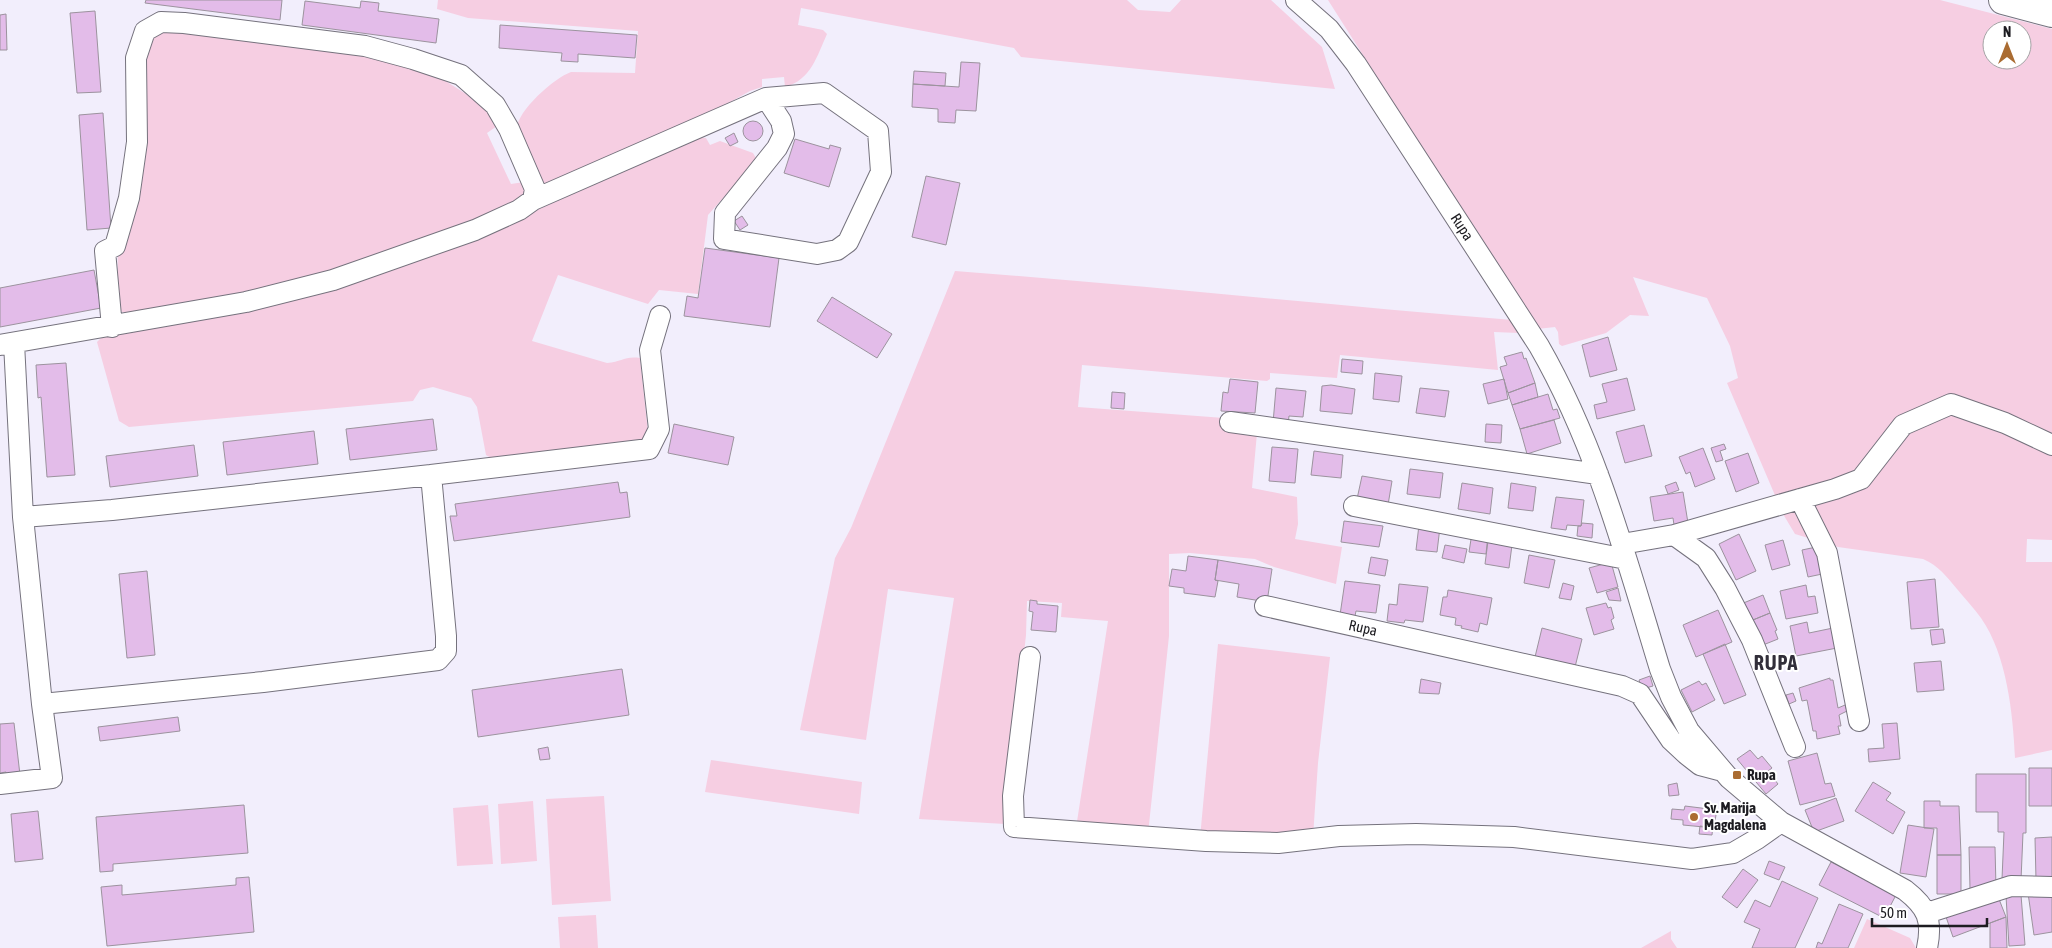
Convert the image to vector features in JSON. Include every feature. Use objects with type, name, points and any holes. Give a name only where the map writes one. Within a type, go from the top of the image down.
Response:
[{"type":"highway","points":[[2003,0],[2052,13]]},
{"type":"street","name":"Rupa","points":[[1296,0],[1329,29],[1356,64],[1539,346],[1578,419],[1624,552],[1670,697],[1688,731],[1721,771],[1780,822],[1905,890],[1919,900],[1927,913]]},
{"type":"street","points":[[112,327],[105,251],[115,246],[129,198],[137,142],[136,58],[145,31],[162,22],[184,23],[365,46],[413,58],[461,76],[495,106],[509,129],[535,189],[533,200]]},
{"type":"street","points":[[0,784],[52,778],[42,704],[7,344],[246,302],[333,280],[475,230],[519,210],[533,200],[766,98],[824,93],[878,131],[882,172],[848,242],[837,250],[817,254],[724,239],[725,212],[777,148],[784,134],[781,121],[766,98]]},
{"type":"street","points":[[23,517],[112,510],[649,449],[659,429],[650,350],[660,316]]},
{"type":"street","points":[[1354,506],[1624,552],[1674,535],[1800,499],[1861,479],[1903,425],[1951,404],[2005,423],[2052,445]]},
{"type":"street","points":[[1230,422],[1598,474]]},
{"type":"street","points":[[42,704],[263,682],[438,660],[446,651],[446,636],[431,475]]},
{"type":"street","points":[[1800,499],[1827,553],[1859,721]]},
{"type":"street","points":[[1674,535],[1706,558],[1725,588],[1752,640],[1795,747]]},
{"type":"street","name":"Rupa","points":[[1265,606],[1622,686],[1640,694],[1672,740],[1686,754],[1700,764],[1721,771]]},
{"type":"street","points":[[1030,657],[1013,796],[1014,827],[1206,842],[1278,843],[1339,836],[1416,834],[1514,837],[1692,859],[1732,853],[1757,839],[1780,822]]},
{"type":"street","points":[[1927,948],[1929,927],[1927,913],[2011,886],[2052,887]]},
{"type":"shaded area","points":[[438,0],[1127,0],[1138,10],[1170,12],[1181,0],[1271,0],[1322,47],[1335,89],[1021,57],[1014,48],[801,8],[798,25],[823,30],[827,34],[812,66],[801,79],[785,87],[784,77],[762,79],[762,87],[750,91],[689,125],[553,186],[543,184],[521,144],[517,132],[517,124],[521,116],[545,89],[571,72],[635,73],[638,31],[468,18],[437,9]]},
{"type":"shaded area","points":[[1328,0],[1940,0],[2017,20],[1982,20],[1982,70],[2032,70],[2032,24],[2052,29],[2052,540],[2027,539],[2026,562],[2052,562],[2052,750],[2015,758],[2007,685],[1997,649],[1981,618],[1938,568],[1923,559],[1838,547],[1795,534],[1783,514],[1727,383],[1738,378],[1730,346],[1707,298],[1633,277],[1649,316],[1630,315],[1606,333],[1562,346],[1559,344],[1558,332],[1555,327],[1537,329]]},
{"type":"shaded area","points":[[161,27],[365,53],[444,80],[466,94],[500,124],[487,133],[511,184],[524,182],[527,190],[518,204],[322,278],[133,313],[122,312],[117,303],[118,243],[149,33]]},
{"type":"shaded area","points":[[699,137],[706,138],[710,145],[720,141],[753,153],[757,160],[708,215],[698,294],[659,290],[648,304],[558,275],[532,341],[607,363],[640,358],[648,433],[641,443],[494,460],[486,455],[477,407],[471,398],[433,387],[420,390],[413,401],[129,427],[119,421],[97,342],[101,338],[156,326],[508,223]]},
{"type":"shaded area","points":[[955,271],[1513,320],[1519,333],[1494,332],[1498,370],[1340,355],[1337,378],[1270,373],[1270,379],[1267,381],[1082,365],[1078,407],[1224,418],[1257,433],[1252,488],[1297,497],[1298,524],[1295,539],[1342,547],[1336,584],[1274,567],[1255,559],[1190,553],[1169,554],[1169,636],[1148,834],[1076,828],[1108,621],[1061,617],[1062,603],[1027,601],[1026,635],[1005,824],[919,819],[954,598],[888,589],[866,740],[800,730],[835,558],[851,528]]},
{"type":"shaded area","points":[[1218,644],[1330,657],[1318,763],[1313,837],[1200,838]]},
{"type":"shaded area","points":[[711,760],[862,782],[859,814],[705,792]]},
{"type":"shaded area","points":[[604,796],[611,901],[552,905],[546,799]]},
{"type":"shaded area","points":[[533,801],[537,861],[501,864],[498,804]]},
{"type":"shaded area","points":[[488,805],[493,864],[457,866],[453,808]]},
{"type":"shaded area","points":[[596,915],[598,948],[560,948],[558,917]]},
{"type":"shaded area","points":[[1867,919],[1910,938],[1916,948],[1854,948]]},
{"type":"shaded area","points":[[1671,931],[1671,939],[1677,948],[1641,948]]},
{"type":"building","points":[[146,0],[282,0],[280,20],[145,3]]},
{"type":"building","points":[[305,1],[360,8],[361,1],[379,3],[378,11],[439,19],[436,43],[302,25]]},
{"type":"building","points":[[95,11],[101,92],[77,93],[70,13]]},
{"type":"building","points":[[6,14],[7,50],[0,50],[0,15]]},
{"type":"building","points":[[500,25],[637,35],[635,58],[578,54],[578,62],[561,61],[562,53],[499,48]]},
{"type":"building","points":[[961,62],[980,63],[976,111],[956,110],[955,123],[938,122],[938,109],[912,107],[913,84],[959,87]]},
{"type":"building","points":[[914,71],[946,73],[945,86],[913,84]]},
{"type":"building","points":[[103,113],[111,228],[87,230],[79,115]]},
{"type":"building","points":[[749,121],[757,121],[763,127],[763,135],[757,141],[749,141],[743,135],[743,127]]},
{"type":"building","points":[[734,133],[738,142],[730,146],[725,138]]},
{"type":"building","points":[[795,139],[829,149],[830,145],[841,148],[829,187],[784,173]]},
{"type":"building","points":[[926,176],[960,183],[946,245],[912,237]]},
{"type":"building","points":[[742,216],[748,225],[740,230],[734,221]]},
{"type":"building","points":[[705,248],[779,258],[770,327],[684,316],[687,296],[698,298]]},
{"type":"building","points":[[94,270],[101,308],[0,327],[0,288]]},
{"type":"building","points":[[832,297],[892,334],[877,358],[817,321]]},
{"type":"building","points":[[1608,337],[1617,370],[1590,377],[1582,345]]},
{"type":"building","points":[[1522,352],[1535,383],[1508,393],[1500,367],[1507,365],[1504,357]]},
{"type":"building","points":[[1342,359],[1363,361],[1362,374],[1341,372]]},
{"type":"building","points":[[66,363],[75,475],[47,477],[41,397],[38,398],[36,365]]},
{"type":"building","points":[[1375,373],[1402,376],[1399,402],[1373,399]]},
{"type":"building","points":[[1627,378],[1635,410],[1597,419],[1594,405],[1607,402],[1602,384]]},
{"type":"building","points":[[1230,379],[1258,382],[1255,413],[1221,411],[1223,392],[1228,393]]},
{"type":"building","points":[[1504,379],[1508,399],[1488,404],[1483,384]]},
{"type":"building","points":[[1535,383],[1538,397],[1512,405],[1508,393]]},
{"type":"building","points":[[1331,385],[1355,389],[1352,414],[1320,411],[1322,386]]},
{"type":"building","points":[[1276,388],[1306,391],[1303,417],[1289,416],[1288,425],[1273,423]]},
{"type":"building","points":[[1420,388],[1449,391],[1445,417],[1416,413]]},
{"type":"building","points":[[1112,392],[1125,393],[1124,409],[1111,408]]},
{"type":"building","points":[[1548,394],[1553,410],[1557,409],[1560,418],[1520,429],[1512,405]]},
{"type":"building","points":[[433,419],[437,450],[350,460],[346,429]]},
{"type":"building","points":[[1554,420],[1561,443],[1527,454],[1520,429]]},
{"type":"building","points":[[674,424],[734,437],[728,465],[668,453]]},
{"type":"building","points":[[1486,424],[1502,425],[1501,443],[1485,442]]},
{"type":"building","points":[[1644,425],[1652,456],[1625,463],[1616,432]]},
{"type":"building","points":[[314,431],[318,464],[227,475],[223,442]]},
{"type":"building","points":[[1724,444],[1726,449],[1720,451],[1723,460],[1716,462],[1711,448]]},
{"type":"building","points":[[194,445],[198,476],[110,487],[106,456]]},
{"type":"building","points":[[1272,447],[1298,449],[1295,483],[1269,481]]},
{"type":"building","points":[[1703,448],[1715,479],[1695,487],[1690,472],[1686,474],[1679,457]]},
{"type":"building","points":[[1314,451],[1343,455],[1341,478],[1311,475]]},
{"type":"building","points":[[1748,453],[1759,483],[1736,492],[1725,461]]},
{"type":"building","points":[[1410,469],[1443,473],[1440,498],[1407,494]]},
{"type":"building","points":[[1362,476],[1392,481],[1388,505],[1357,499]]},
{"type":"building","points":[[618,482],[620,493],[627,492],[630,517],[454,541],[450,516],[457,516],[455,504]]},
{"type":"building","points":[[1676,482],[1679,490],[1668,494],[1665,486]]},
{"type":"building","points":[[1462,483],[1493,488],[1490,514],[1458,509]]},
{"type":"building","points":[[1511,483],[1536,487],[1533,511],[1508,508]]},
{"type":"building","points":[[1683,492],[1688,523],[1674,525],[1673,518],[1654,521],[1650,497]]},
{"type":"building","points":[[1556,497],[1584,500],[1581,526],[1567,525],[1566,530],[1551,528]]},
{"type":"building","points":[[1344,521],[1383,526],[1379,547],[1341,542]]},
{"type":"building","points":[[1582,523],[1593,524],[1592,538],[1577,536],[1578,526],[1581,526]]},
{"type":"building","points":[[1419,525],[1440,527],[1437,552],[1416,550]]},
{"type":"building","points":[[1472,533],[1488,535],[1486,554],[1469,552]]},
{"type":"building","points":[[1739,534],[1756,571],[1736,580],[1719,544]]},
{"type":"building","points":[[1783,540],[1790,565],[1772,570],[1765,545]]},
{"type":"building","points":[[1488,541],[1512,545],[1509,568],[1485,564]]},
{"type":"building","points":[[1445,545],[1467,549],[1464,563],[1442,558]]},
{"type":"building","points":[[1821,546],[1827,573],[1808,577],[1802,550]]},
{"type":"building","points":[[1529,555],[1555,560],[1549,588],[1524,583]]},
{"type":"building","points":[[1188,556],[1218,560],[1215,580],[1218,581],[1215,597],[1184,593],[1184,588],[1169,586],[1172,569],[1186,571]]},
{"type":"building","points":[[1371,557],[1388,560],[1385,576],[1368,573]]},
{"type":"building","points":[[1218,560],[1272,569],[1267,602],[1237,597],[1239,584],[1215,580]]},
{"type":"building","points":[[1611,562],[1618,587],[1597,593],[1589,568]]},
{"type":"building","points":[[147,571],[155,655],[127,658],[119,574]]},
{"type":"building","points":[[1935,579],[1939,627],[1911,629],[1907,582]]},
{"type":"building","points":[[1345,581],[1380,585],[1376,613],[1356,611],[1355,616],[1340,615]]},
{"type":"building","points":[[1563,583],[1574,586],[1571,600],[1559,598]]},
{"type":"building","points":[[1399,584],[1428,587],[1423,622],[1405,620],[1404,623],[1387,621],[1389,604],[1397,605]]},
{"type":"building","points":[[1806,585],[1808,597],[1815,596],[1818,613],[1786,619],[1780,591]]},
{"type":"building","points":[[1618,588],[1621,601],[1609,600],[1606,592]]},
{"type":"building","points":[[1448,590],[1492,598],[1487,625],[1480,623],[1478,632],[1455,625],[1456,618],[1440,615],[1443,597],[1447,597]]},
{"type":"building","points":[[1763,595],[1770,613],[1748,622],[1741,604]]},
{"type":"building","points":[[1030,600],[1037,601],[1037,604],[1058,606],[1056,632],[1031,630],[1033,612],[1029,611]]},
{"type":"building","points":[[1606,603],[1608,608],[1611,607],[1614,618],[1611,620],[1614,629],[1594,635],[1586,608]]},
{"type":"building","points":[[1718,610],[1732,642],[1696,657],[1683,625]]},
{"type":"building","points":[[1770,613],[1777,630],[1775,631],[1778,639],[1758,647],[1748,622]]},
{"type":"building","points":[[1807,622],[1809,633],[1833,628],[1837,648],[1796,656],[1790,626]]},
{"type":"building","points":[[1542,628],[1582,639],[1575,667],[1535,657]]},
{"type":"building","points":[[1943,629],[1945,643],[1932,645],[1930,630]]},
{"type":"building","points":[[1725,644],[1746,695],[1724,704],[1703,654]]},
{"type":"building","points":[[1941,661],[1944,690],[1917,692],[1914,663]]},
{"type":"building","points":[[622,669],[629,715],[478,737],[472,690]]},
{"type":"building","points":[[1650,676],[1653,686],[1642,689],[1639,680]]},
{"type":"building","points":[[1830,678],[1830,680],[1833,680],[1838,708],[1845,705],[1847,711],[1839,715],[1841,726],[1838,726],[1840,734],[1817,739],[1816,731],[1813,731],[1807,700],[1802,701],[1799,688]]},
{"type":"building","points":[[1421,679],[1441,683],[1439,694],[1419,693]]},
{"type":"building","points":[[1699,681],[1702,685],[1706,683],[1715,700],[1692,712],[1681,690]]},
{"type":"building","points":[[1793,693],[1796,701],[1789,704],[1786,695]]},
{"type":"building","points":[[178,717],[180,731],[100,741],[98,727]]},
{"type":"building","points":[[14,723],[20,775],[6,776],[6,772],[0,773],[0,724]]},
{"type":"building","points":[[1897,723],[1900,759],[1869,762],[1868,749],[1884,748],[1882,724]]},
{"type":"building","points":[[548,747],[550,759],[540,760],[538,749]]},
{"type":"building","points":[[1750,750],[1758,759],[1762,756],[1772,768],[1768,771],[1778,784],[1766,794],[1737,759]]},
{"type":"building","points":[[1817,753],[1825,784],[1831,783],[1835,796],[1800,805],[1788,761]]},
{"type":"building","points":[[2029,768],[2052,768],[2052,806],[2029,806]]},
{"type":"building","points":[[1976,774],[2026,774],[2026,833],[2023,833],[2021,880],[2002,879],[2004,832],[1998,832],[1998,812],[1976,812]]},
{"type":"building","points":[[1873,782],[1891,793],[1886,800],[1905,812],[1893,834],[1855,811]]},
{"type":"building","points":[[1677,783],[1679,795],[1669,796],[1668,785]]},
{"type":"building","points":[[1836,798],[1844,821],[1814,832],[1805,810]]},
{"type":"building","points":[[1924,801],[1940,801],[1940,806],[1959,806],[1961,855],[1937,855],[1937,828],[1924,828]]},
{"type":"building","points":[[244,805],[248,853],[113,864],[113,871],[100,872],[96,817]]},
{"type":"building","name":"Sv. Marija Magdalena","points":[[1685,806],[1709,809],[1716,815],[1715,821],[1711,826],[1704,827],[1683,825],[1683,820],[1671,819],[1672,809],[1684,810]]},
{"type":"building","points":[[38,811],[43,859],[15,862],[11,814]]},
{"type":"building","points":[[1713,824],[1712,835],[1699,834],[1700,826],[1708,827]]},
{"type":"building","points":[[1908,825],[1934,829],[1926,877],[1900,873]]},
{"type":"building","points":[[2052,837],[2052,879],[2036,880],[2035,838]]},
{"type":"building","points":[[1969,847],[1995,847],[1996,888],[1970,889]]},
{"type":"building","points":[[1937,855],[1961,855],[1961,894],[1937,894]]},
{"type":"building","points":[[1769,861],[1785,867],[1779,880],[1764,874]]},
{"type":"building","points":[[1831,862],[1896,895],[1884,918],[1819,885]]},
{"type":"building","points":[[1743,869],[1758,880],[1737,908],[1722,897]]},
{"type":"building","points":[[249,877],[254,932],[107,946],[101,887],[122,885],[122,895],[236,885],[236,878]]},
{"type":"building","points":[[1782,881],[1818,898],[1795,948],[1752,948],[1760,929],[1744,922],[1755,900],[1770,907]]},
{"type":"building","points":[[2052,890],[2052,932],[2034,935],[2028,893]]},
{"type":"building","points":[[1997,894],[2006,917],[1953,937],[1945,914]]},
{"type":"building","points":[[2021,895],[2025,945],[2009,946],[2006,896]]},
{"type":"building","points":[[1839,904],[1863,914],[1848,948],[1816,948],[1818,942],[1822,944]]},
{"type":"building","points":[[2006,917],[2007,948],[1990,948],[1990,923]]},
{"type":"place","name":"Rupa","points":[[1737,775]]},
{"type":"place","name":"Sv. Marija Magdalena","points":[[1694,817]]},
{"type":"district","name":"RUPA","points":[[1776,663]]}]
